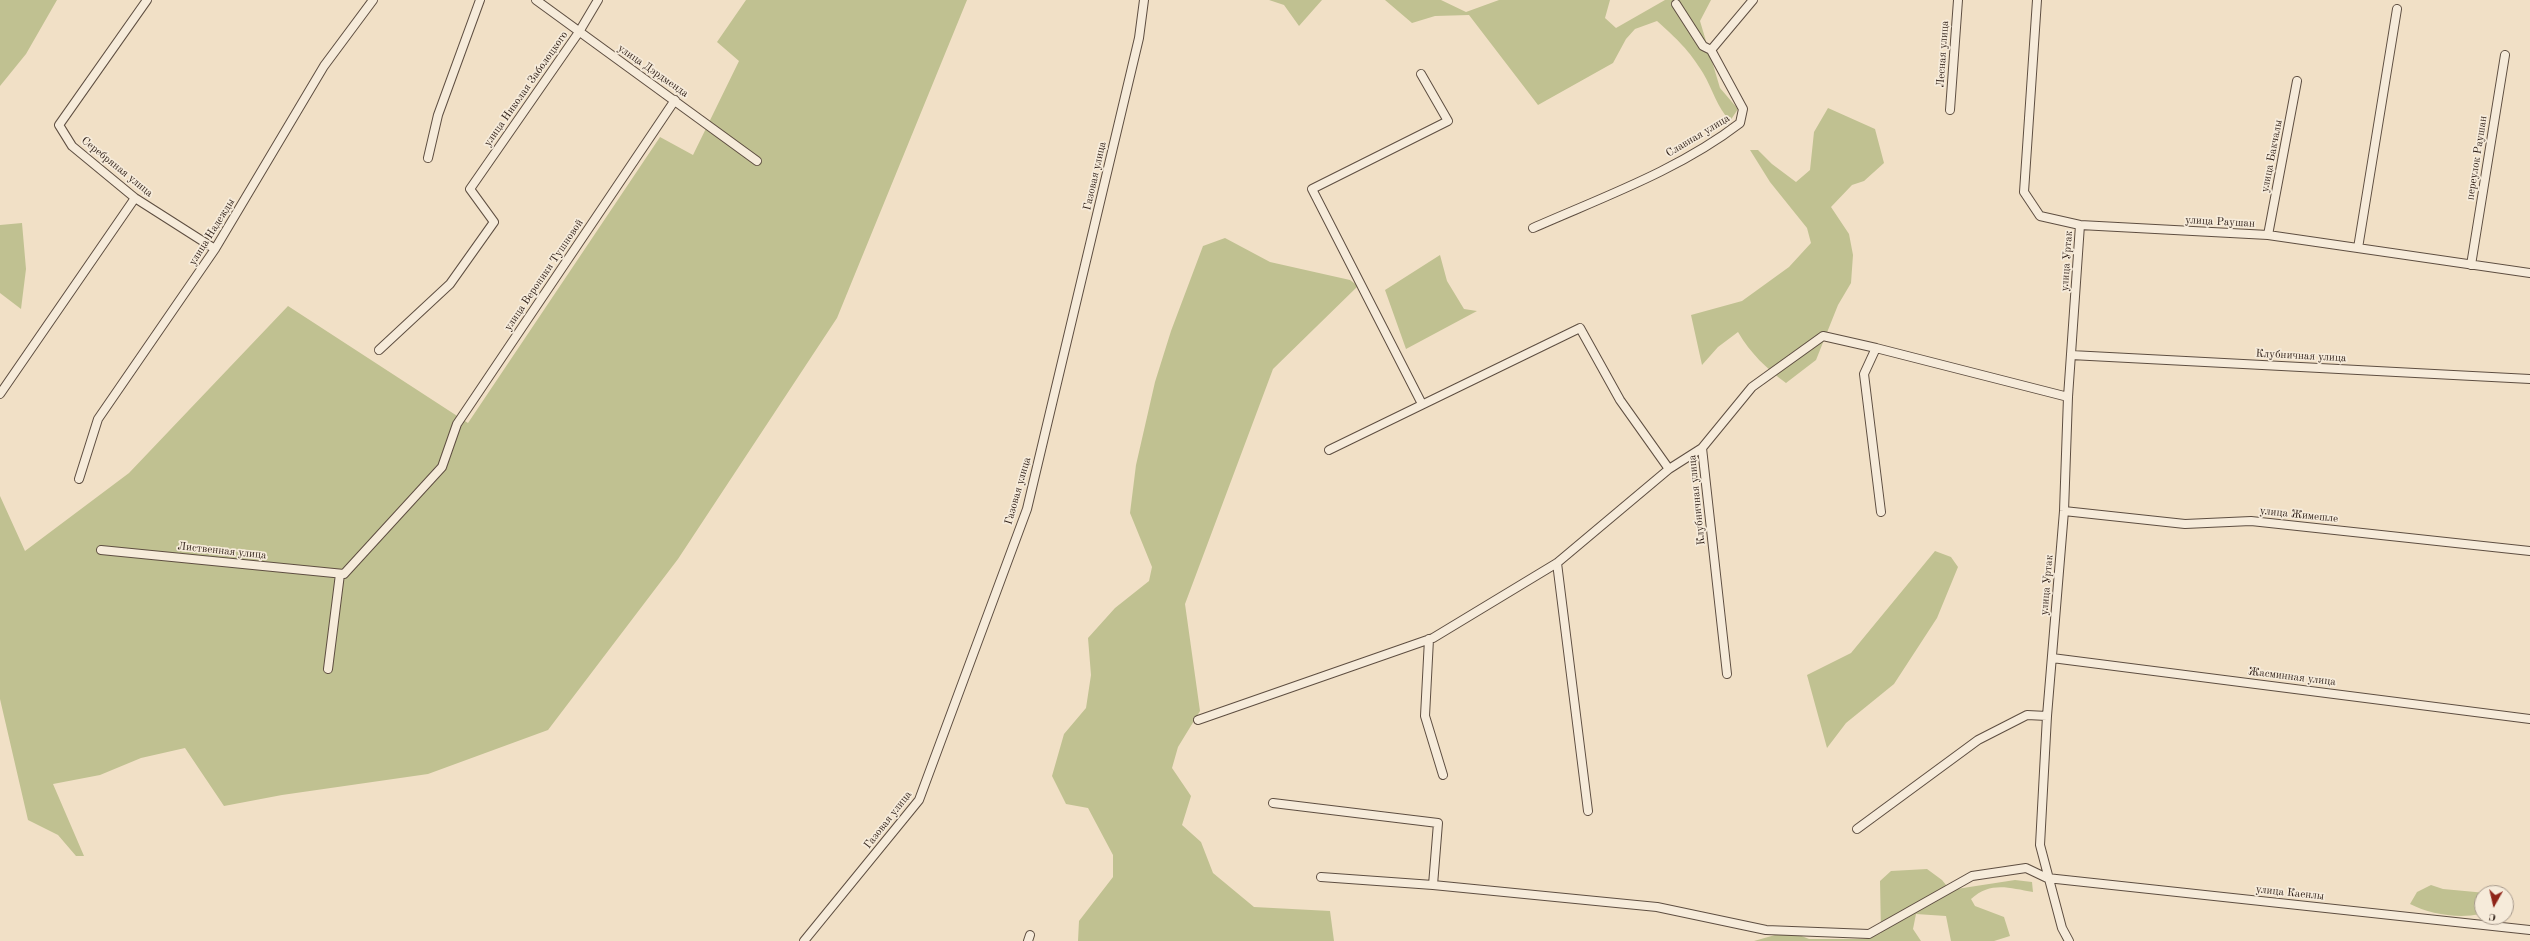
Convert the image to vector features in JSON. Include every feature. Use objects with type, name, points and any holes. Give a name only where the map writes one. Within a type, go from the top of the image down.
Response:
[{"type":"street","name":"Серебряная улица","points":[[147,0],[60,125],[72,146],[135,198],[215,249]]},
{"type":"street","name":"улица Надежды","points":[[79,479],[98,419],[215,249],[324,66],[373,0]]},
{"type":"street","points":[[428,158],[438,115],[480,0]]},
{"type":"street","name":"улица Дэрдменда","points":[[536,0],[675,100],[757,162]]},
{"type":"street","name":"улица Николая Заболоцкого","points":[[379,350],[450,284],[494,222],[470,189],[579,32],[598,0]]},
{"type":"street","name":"Газовая улица","points":[[804,941],[919,800],[1027,509],[1139,38],[1144,0]]},
{"type":"street","points":[[1711,50],[1753,0]]},
{"type":"street","name":"Лесная улица","points":[[1950,110],[1958,0]]},
{"type":"street","name":"улица Раушан","points":[[2038,0],[2024,192],[2040,216],[2080,226],[2268,235],[2471,265],[2530,272]]},
{"type":"street","name":"Славная улица","points":[[1533,228],[1656,174],[1724,136],[1740,124],[1743,109],[1711,50],[1703,46],[1676,4]]},
{"type":"street","points":[[2358,248],[2397,9]]},
{"type":"street","name":"переулок Раушан","points":[[2471,265],[2505,55]]},
{"type":"street","points":[[1421,74],[1448,121],[1312,189],[1422,404]]},
{"type":"street","name":"улица Бакчалы","points":[[2268,235],[2297,80]]},
{"type":"street","name":"улица Вероники Тушновой","points":[[340,574],[344,574],[442,467],[457,424],[675,100]]},
{"type":"street","points":[[0,394],[135,198]]},
{"type":"street","name":"улица Уртак","points":[[2069,941],[2062,928],[2047,878],[2040,845],[2047,716],[2064,511],[2068,397],[2080,226]]},
{"type":"street","points":[[1329,450],[1580,328],[1620,400],[1669,469]]},
{"type":"street","name":"Клубничная улица","points":[[1727,674],[1702,448],[1752,387],[1823,336],[2068,397]]},
{"type":"street","points":[[1876,348],[1864,374],[1881,512]]},
{"type":"street","name":"Клубничная улица","points":[[2071,355],[2530,379]]},
{"type":"street","points":[[1198,720],[1430,639],[1557,563],[1669,469],[1702,448]]},
{"type":"street","name":"улица Жимешле","points":[[2064,511],[2185,524],[2252,521],[2530,551]]},
{"type":"street","name":"Лиственная улица","points":[[101,550],[340,574]]},
{"type":"street","points":[[1557,563],[1588,811]]},
{"type":"street","points":[[328,669],[340,574]]},
{"type":"street","points":[[1430,639],[1425,716],[1443,776]]},
{"type":"street","name":"Жасминная улица","points":[[2052,658],[2530,719]]},
{"type":"street","points":[[1857,829],[1978,740],[2027,715],[2047,716]]},
{"type":"street","points":[[1273,804],[1438,823],[1433,885]]},
{"type":"street","name":"улица Каенлы","points":[[1321,877],[1433,885],[1657,907],[1766,930],[1869,934],[1972,876],[2026,868],[2047,878],[2530,930]]},
{"type":"green space","points":[[0,0],[57,0],[26,54],[0,86]]},
{"type":"green space","points":[[746,0],[967,0],[837,318],[678,559],[548,730],[428,774],[282,795],[224,806],[185,748],[141,758],[100,775],[53,784],[84,856],[76,856],[58,835],[28,820],[0,699],[0,496],[25,551],[129,473],[288,306],[468,423],[660,137],[693,155],[739,61],[717,42]]},
{"type":"green space","points":[[1269,0],[1322,0],[1299,26],[1284,5]]},
{"type":"green space","points":[[1385,0],[1441,0],[1466,12],[1499,0],[1610,0],[1605,18],[1616,28],[1665,0],[1711,0],[1700,21],[1720,88],[1738,109],[1730,121],[1718,104],[1703,73],[1688,51],[1657,21],[1635,29],[1626,39],[1613,63],[1538,105],[1469,15],[1435,16],[1412,23]]},
{"type":"green space","points":[[1828,108],[1875,129],[1884,163],[1864,181],[1852,185],[1831,207],[1849,234],[1853,255],[1851,283],[1838,305],[1816,360],[1786,383],[1759,360],[1738,332],[1718,347],[1702,365],[1691,315],[1742,301],[1789,267],[1811,243],[1807,228],[1770,182],[1750,150],[1758,150],[1772,164],[1796,182],[1810,170],[1814,132]]},
{"type":"green space","points":[[22,223],[26,269],[21,309],[0,293],[0,225]]},
{"type":"green space","points":[[1225,238],[1270,262],[1350,280],[1358,286],[1273,369],[1185,604],[1200,711],[1178,747],[1172,768],[1191,796],[1182,825],[1201,842],[1213,873],[1254,907],[1330,911],[1334,941],[1078,941],[1079,921],[1113,877],[1113,855],[1088,808],[1066,804],[1052,776],[1064,734],[1086,708],[1091,675],[1088,638],[1115,608],[1149,581],[1152,567],[1130,513],[1136,465],[1155,382],[1171,331],[1203,246]]},
{"type":"green space","points":[[1440,255],[1447,281],[1464,309],[1477,311],[1406,349],[1385,290]]},
{"type":"green space","points":[[1935,551],[1951,557],[1958,567],[1937,618],[1894,684],[1846,723],[1827,748],[1807,675],[1851,653]]},
{"type":"green space","points":[[1927,869],[1942,880],[1950,890],[2015,880],[2032,882],[2033,892],[2000,887],[1978,893],[1971,899],[1975,906],[2004,917],[2010,936],[1994,941],[1951,941],[1946,916],[1916,914],[1913,929],[1921,941],[1754,941],[1789,931],[1809,939],[1865,939],[1881,933],[1880,881],[1891,871]]},
{"type":"green space","points":[[2431,885],[2443,889],[2474,892],[2474,915],[2444,915],[2418,908],[2410,904],[2417,892]]}]
